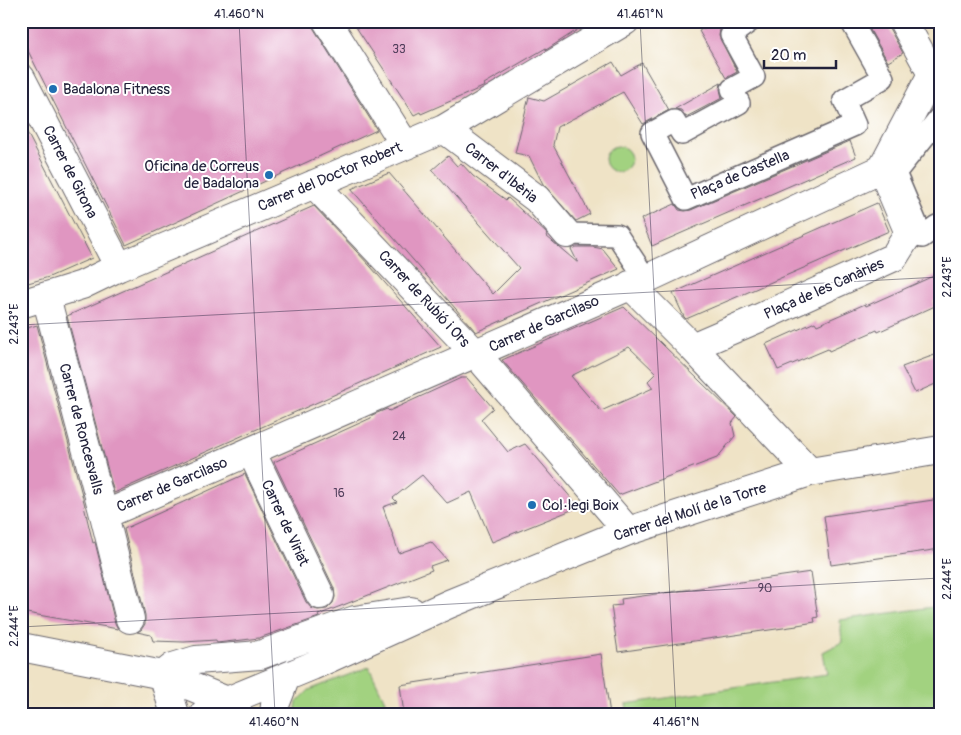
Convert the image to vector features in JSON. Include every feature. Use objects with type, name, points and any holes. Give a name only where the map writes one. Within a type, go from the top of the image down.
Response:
[{"type":"street","points":[[327,21],[405,145]]},
{"type":"street","name":"Plaça de Castella","points":[[750,21],[730,35],[754,77],[732,89],[739,102],[682,134],[674,121],[652,133],[686,199],[855,124],[844,100],[883,78],[851,21]]},
{"type":"street","points":[[882,169],[936,72],[903,21]]},
{"type":"street","name":"Carrer del Doctor Robert","points":[[34,301],[82,285],[118,267],[444,129],[617,23]]},
{"type":"street","name":"Carrer de Girona","points":[[21,78],[118,267]]},
{"type":"street","points":[[940,118],[895,173],[922,237],[937,226],[940,232]]},
{"type":"street","name":"Carrer d'Ibèria","points":[[444,129],[537,200],[567,234],[617,235],[638,282],[692,347],[810,472]]},
{"type":"street","name":"Carrer de Garcilaso","points":[[104,515],[638,282],[882,169]]},
{"type":"street","name":"Plaça de les Canàries","points":[[692,347],[894,258],[909,234],[882,169]]},
{"type":"street","name":"Carrer de Rubió i Ors","points":[[314,184],[476,354],[628,531]]},
{"type":"street","name":"Carrer de Roncesvalls","points":[[34,301],[104,515],[130,619]]},
{"type":"street","name":"Carrer del Molí de la Torre","points":[[21,648],[163,675],[225,710],[286,677],[449,604],[628,531],[810,472],[940,450]]},
{"type":"street","name":"Carrer de Viriat","points":[[251,451],[320,595]]},
{"type":"street","name":"Carrer del Molí de la Torre","points":[[163,675],[173,667],[196,660],[260,655],[355,620],[449,604]]},
{"type":"street","points":[[163,675],[174,714]]},
{"type":"street","points":[[274,714],[275,705],[286,677]]},
{"type":"green space","points":[[618,146],[627,150],[631,159],[627,168],[618,172],[609,168],[605,159],[609,150]]},
{"type":"green space","points":[[940,606],[940,714],[628,714],[626,704],[827,674],[823,652],[842,642],[840,620]]},
{"type":"green space","points":[[369,667],[391,714],[295,714],[297,702],[309,690]]},
{"type":"building","points":[[21,21],[309,21],[377,130],[126,245],[21,37]]},
{"type":"building","points":[[352,21],[591,21],[546,50],[546,48],[484,84],[485,86],[421,114],[420,112],[414,115]]},
{"type":"building","points":[[717,21],[729,21],[720,29],[719,36],[737,72],[726,78],[699,31]]},
{"type":"building","points":[[865,21],[885,21],[903,53],[888,62]]},
{"type":"building","points":[[613,62],[621,75],[642,63],[669,110],[643,124],[623,92],[557,127],[553,145],[590,214],[576,221],[543,184],[529,156],[515,153],[529,97],[544,101]]},
{"type":"building","points":[[721,83],[722,98],[686,117],[681,110],[675,109]]},
{"type":"building","points":[[21,121],[92,258],[49,277],[21,285]]},
{"type":"building","points":[[850,141],[856,157],[652,246],[641,219],[675,204],[679,210],[691,210]]},
{"type":"building","points":[[448,156],[457,166],[461,163],[473,176],[506,200],[508,198],[547,234],[546,236],[578,263],[571,249],[576,247],[593,247],[603,249],[619,269],[476,332],[351,189],[389,173],[493,294],[519,268],[432,170]]},
{"type":"building","points":[[877,203],[889,231],[686,319],[684,317],[673,293]]},
{"type":"building","points":[[314,206],[371,267],[441,347],[114,493],[67,316]]},
{"type":"building","points":[[940,273],[940,298],[933,301],[935,306],[878,332],[877,330],[778,370],[766,344],[815,322],[817,325],[865,304],[866,306]]},
{"type":"building","points":[[624,307],[737,417],[732,423],[735,436],[717,458],[619,495],[502,360]],"holes":[[[629,347],[656,373],[648,381],[653,388],[601,411],[571,376]]]},
{"type":"building","points":[[37,325],[93,543],[95,542],[118,629],[21,612],[21,330]]},
{"type":"building","points":[[940,353],[940,382],[915,393],[902,367]]},
{"type":"building","points":[[461,378],[467,378],[493,408],[481,419],[508,452],[525,444],[579,507],[492,542],[471,492],[447,503],[422,475],[393,498],[397,502],[383,507],[399,553],[431,542],[447,560],[430,566],[432,570],[318,615],[319,617],[259,638],[217,643],[216,640],[153,641],[151,635],[137,632],[145,624],[145,615],[124,529],[245,474],[306,602],[311,608],[318,610],[327,609],[333,603],[335,597],[334,588],[274,462],[371,418],[372,415],[387,409],[389,411]]},
{"type":"building","points":[[940,499],[940,549],[831,565],[824,516]]},
{"type":"building","points":[[811,572],[818,617],[814,618],[815,622],[618,652],[611,606],[622,605],[621,599]]},
{"type":"building","points":[[601,654],[610,714],[404,714],[400,685]]},
{"type":"place","name":"Badalona Fitness","points":[[53,89]]},
{"type":"place","name":"Oficina de Correus de Badalona","points":[[269,175]]},
{"type":"place","name":"Col·legi Boix","points":[[532,505]]}]
